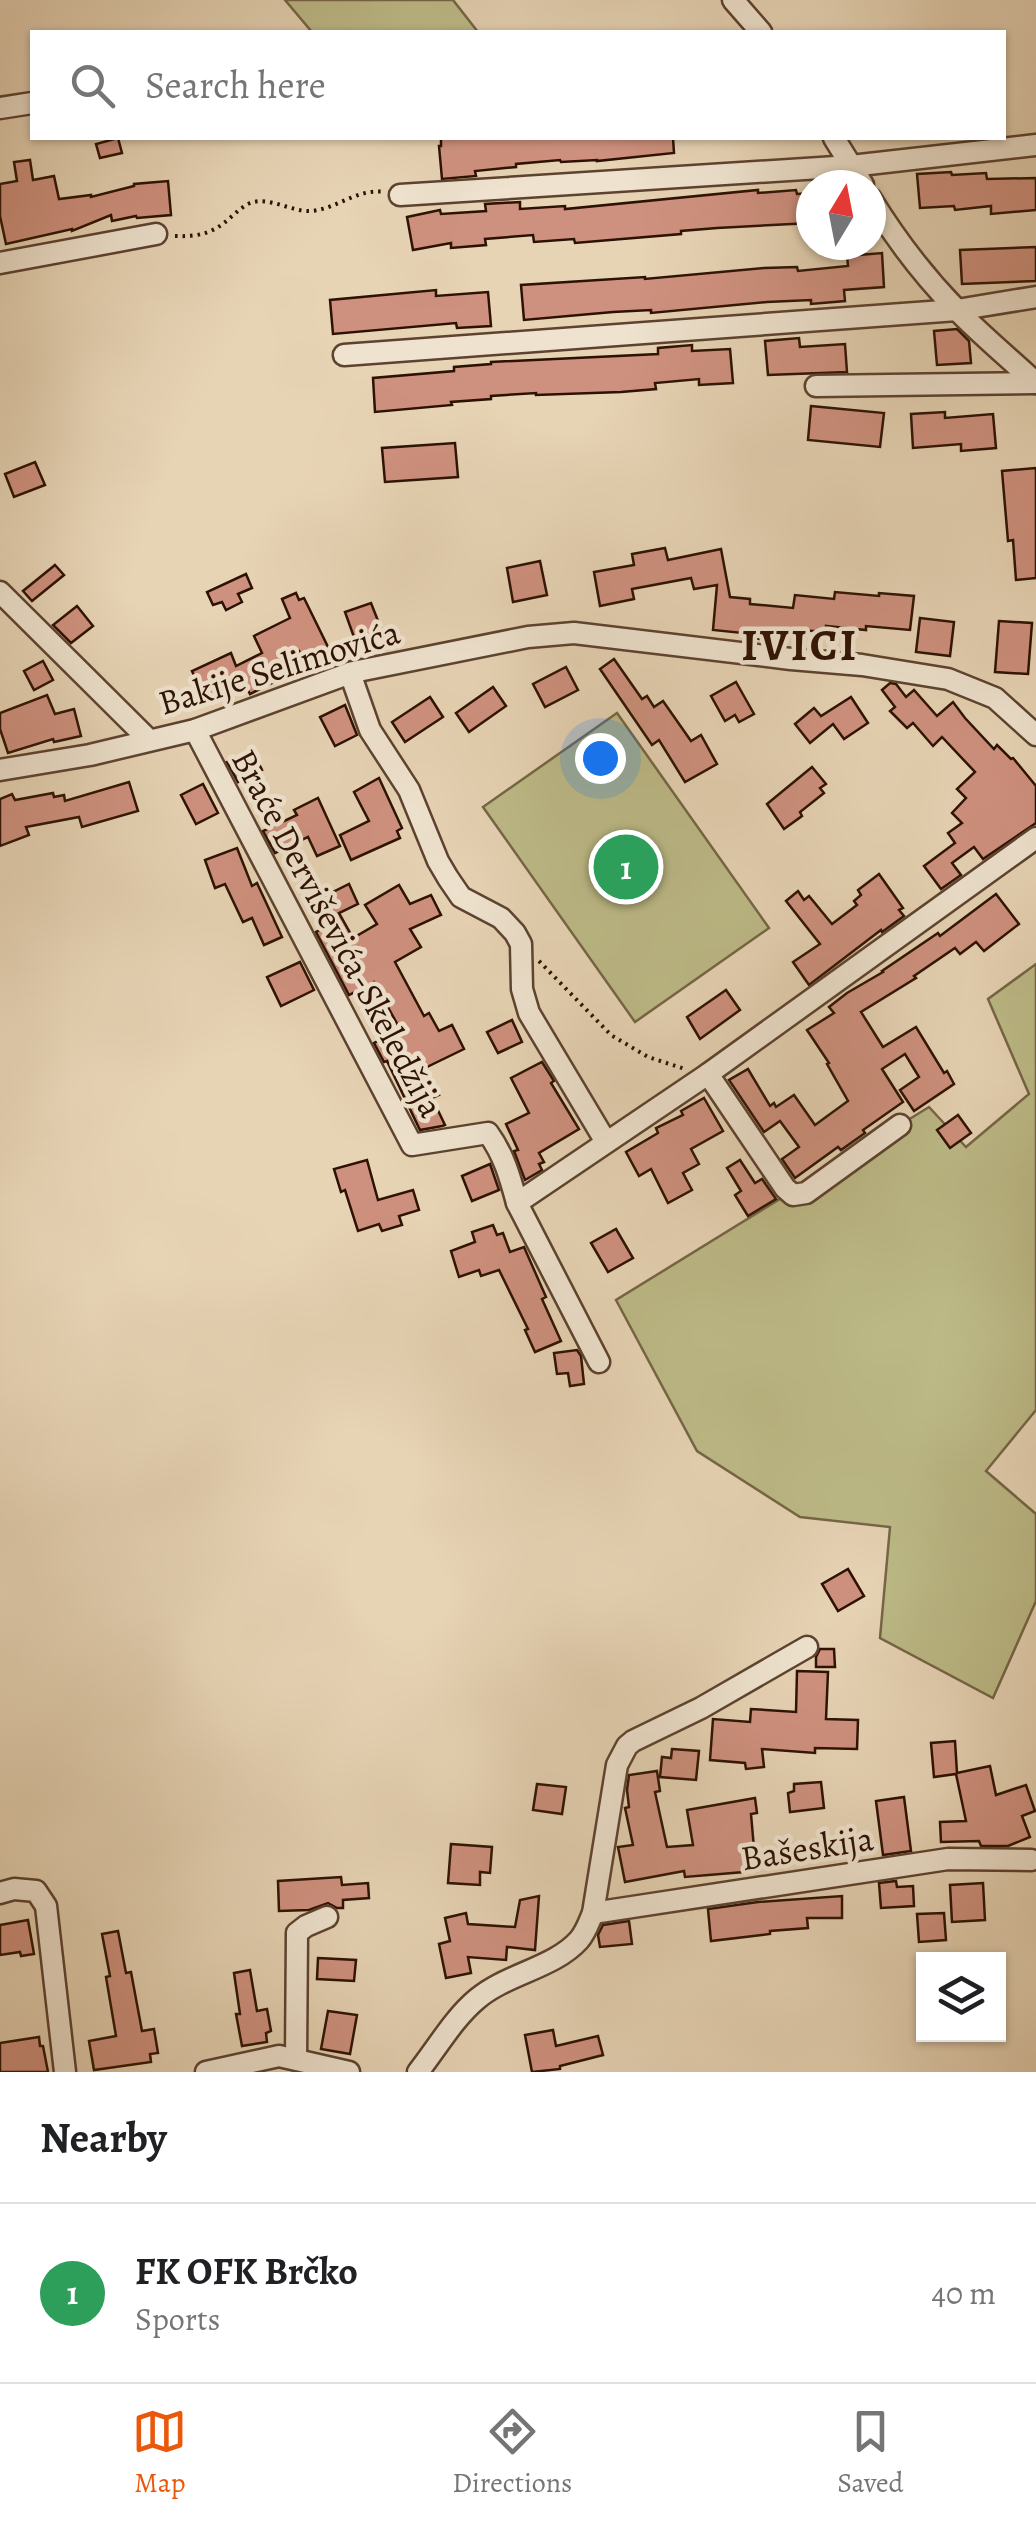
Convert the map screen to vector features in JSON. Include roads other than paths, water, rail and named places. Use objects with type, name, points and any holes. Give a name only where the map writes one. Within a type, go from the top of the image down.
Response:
[{"type":"street","points":[[733,0],[759,30]]},
{"type":"street","points":[[0,108],[30,103]]},
{"type":"street","points":[[835,140],[854,170]]},
{"type":"street","points":[[400,195],[851,166],[1036,145]]},
{"type":"street","points":[[886,220],[956,310],[1036,383]]},
{"type":"street","points":[[0,263],[156,234]]},
{"type":"street","points":[[344,354],[956,310],[1036,298]]},
{"type":"street","points":[[816,386],[1036,383]]},
{"type":"street","points":[[0,592],[149,740]]},
{"type":"street","name":"Bakije Selimovića","points":[[0,770],[90,755],[195,730],[350,673],[528,636],[574,632],[948,679],[994,698],[1036,735]]},
{"type":"street","points":[[350,673],[370,730],[409,790],[448,878],[461,897],[509,926],[521,944],[522,990],[529,1012],[606,1142]]},
{"type":"street","name":"Braće Derviševića-Skeledžija","points":[[195,730],[412,1145],[488,1132],[508,1168],[517,1203]]},
{"type":"street","points":[[599,1362],[517,1203],[708,1074],[1036,838]]},
{"type":"street","points":[[708,1074],[793,1195],[806,1194],[900,1126]]},
{"type":"street","points":[[418,2072],[479,1997],[562,1954],[586,1931],[593,1913],[617,1765],[627,1746],[807,1647]]},
{"type":"street","name":"Bašeskija","points":[[593,1913],[948,1859],[1031,1860]]},
{"type":"street","points":[[0,1893],[14,1889],[36,1891],[46,1906],[65,2072]]},
{"type":"street","points":[[296,2059],[297,1934],[326,1917]]},
{"type":"street","points":[[206,2072],[279,2056],[350,2072]]},
{"type":"place","name":"FK OFK Brčko","points":[[626,867]]},
{"type":"district","name":"IVICI","points":[[800,645]]}]
